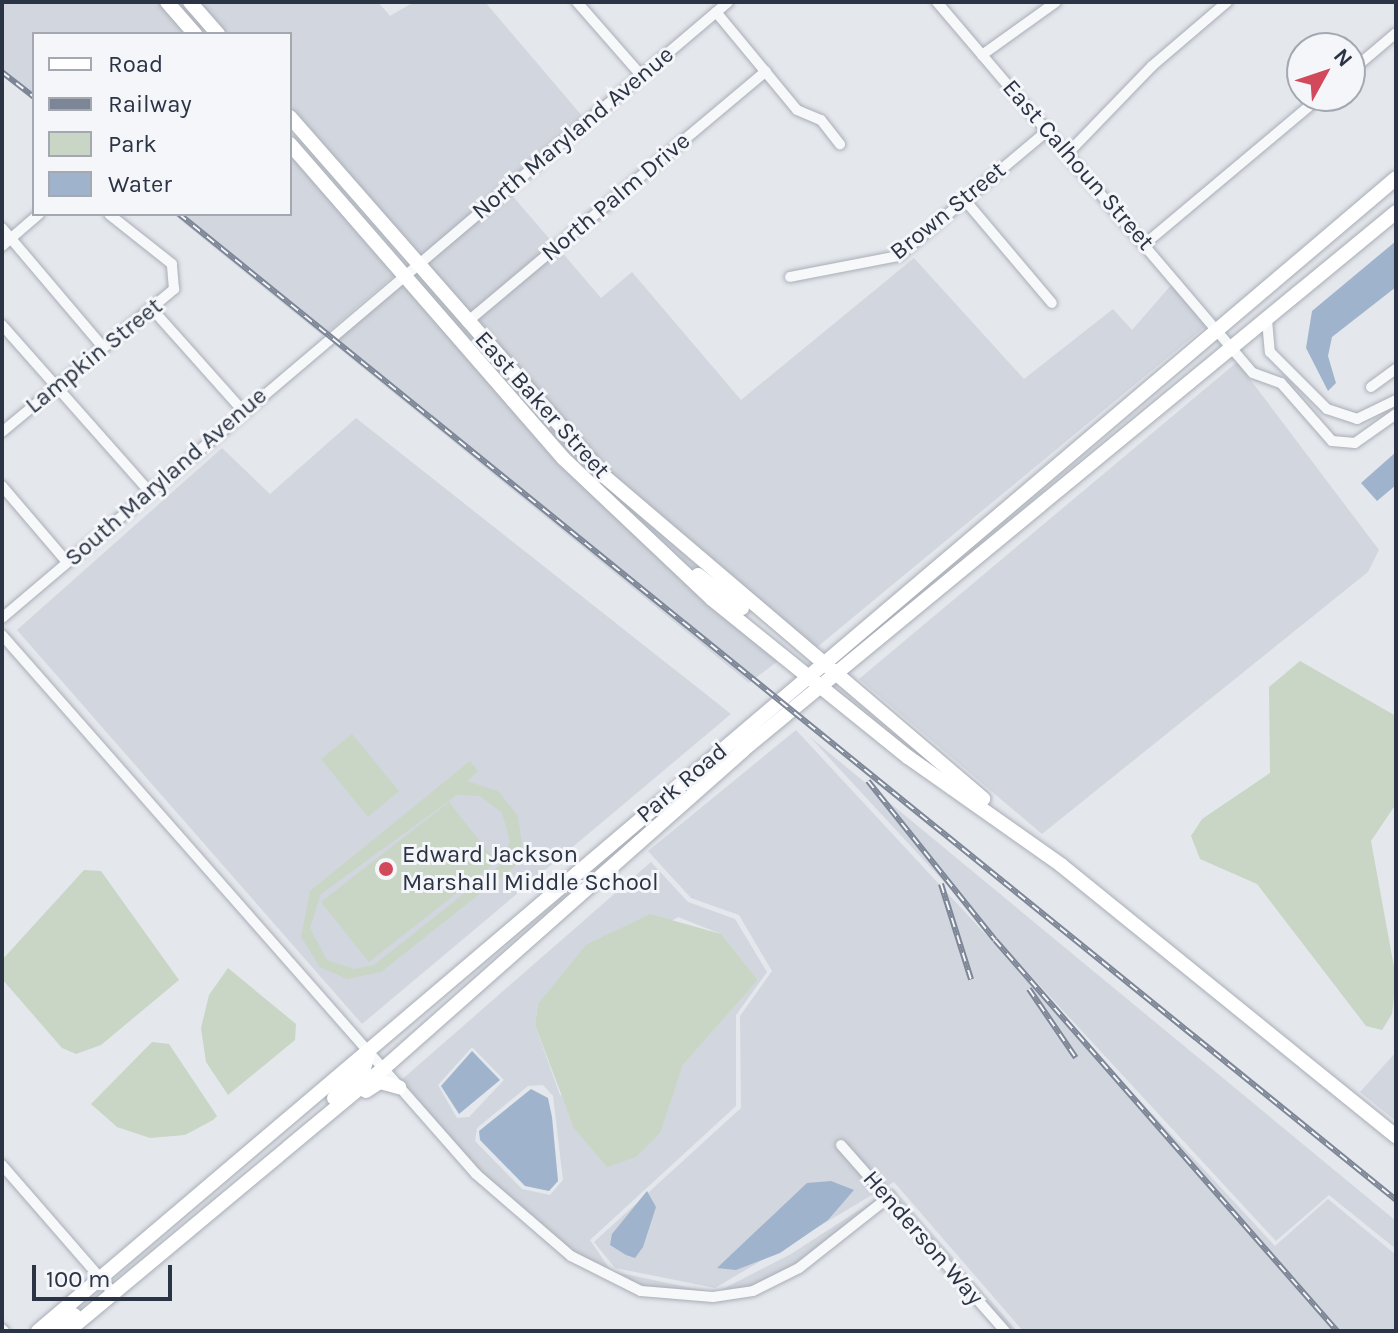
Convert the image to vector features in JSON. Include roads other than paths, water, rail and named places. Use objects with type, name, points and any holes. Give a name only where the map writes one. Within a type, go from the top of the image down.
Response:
[{"type":"main road","points":[[167,2],[193,32]]},
{"type":"main road","points":[[190,2],[216,32]]},
{"type":"main road","name":"East Baker Street","points":[[292,119],[467,322],[635,505],[816,669]]},
{"type":"main road","name":"East Baker Street","points":[[292,146],[564,459],[684,571],[816,669]]},
{"type":"main road","name":"Park Road","points":[[38,1331],[1396,178]]},
{"type":"main road","name":"Park Road","points":[[68,1331],[383,1069],[819,687],[1396,212]]},
{"type":"main road","points":[[1018,832],[819,687],[816,669],[837,672],[1018,832],[1396,1136]]},
{"type":"main road","points":[[383,1069],[393,1041],[481,955]]},
{"type":"main road","points":[[276,1158],[355,1079],[369,1052]]},
{"type":"main road","points":[[276,1158],[380,1082],[399,1087]]},
{"type":"main road","points":[[55,1331],[99,1291],[102,1278]]},
{"type":"street","points":[[577,2],[640,74]]},
{"type":"street","name":"North Maryland Avenue","points":[[403,274],[418,265],[728,2]]},
{"type":"street","name":"East Calhoun Street","points":[[937,2],[1146,243],[1253,373],[1285,379]]},
{"type":"street","points":[[982,55],[1056,2]]},
{"type":"street","points":[[1068,153],[1227,2]]},
{"type":"street","points":[[716,12],[797,110],[821,120],[840,144]]},
{"type":"street","points":[[1366,58],[1396,33]]},
{"type":"street","name":"North Palm Drive","points":[[467,322],[766,71]]},
{"type":"street","points":[[1146,243],[1302,112]]},
{"type":"street","name":"Brown Street","points":[[790,277],[898,256],[1048,130]]},
{"type":"street","points":[[314,172],[328,161]]},
{"type":"street","points":[[964,199],[1052,303]]},
{"type":"street","points":[[6,242],[37,216]]},
{"type":"street","name":"Lampkin Street","points":[[2,432],[102,346],[153,310],[178,275],[111,216]]},
{"type":"street","points":[[2,228],[6,242],[102,346]]},
{"type":"street","name":"South Maryland Avenue","points":[[2,618],[403,274]]},
{"type":"street","points":[[153,310],[243,411]]},
{"type":"street","points":[[1267,320],[1270,352],[1314,424],[1332,441],[1355,443],[1396,414]]},
{"type":"street","points":[[2,325],[149,491]]},
{"type":"street","points":[[1371,387],[1396,369]]},
{"type":"street","points":[[1285,379],[1326,408],[1357,419],[1374,415],[1396,400]]},
{"type":"street","points":[[1314,424],[1326,408]]},
{"type":"street","points":[[1374,415],[1381,425]]},
{"type":"street","points":[[2,486],[67,562]]},
{"type":"street","points":[[2,635],[399,1087],[515,1212],[571,1256],[641,1291],[713,1297],[753,1291],[799,1268],[889,1197]]},
{"type":"street","name":"Henderson Way","points":[[841,1145],[1005,1331]]},
{"type":"street","points":[[2,1165],[114,1294]]},
{"type":"water","points":[[1396,241],[1396,287],[1332,337],[1328,356],[1336,383],[1328,391],[1306,348],[1312,311]]},
{"type":"water","points":[[1396,452],[1396,485],[1377,501],[1361,483]]},
{"type":"water","points":[[472,1051],[500,1080],[459,1114],[441,1086]]},
{"type":"water","points":[[531,1089],[548,1098],[552,1117],[558,1181],[549,1191],[525,1186],[480,1140],[479,1131]]},
{"type":"water","points":[[831,1181],[854,1190],[828,1220],[780,1253],[736,1270],[717,1268],[807,1183]]},
{"type":"water","points":[[647,1191],[656,1207],[643,1247],[635,1258],[610,1245],[612,1234]]},
{"type":"railway","points":[[2,72],[32,95]]},
{"type":"railway","points":[[181,216],[1396,1200]]},
{"type":"railway","points":[[868,781],[995,940],[1337,1331]]},
{"type":"railway","points":[[941,884],[971,979]]},
{"type":"railway","points":[[1029,989],[1076,1058]]},
{"type":"place","name":"Edward Jackson Marshall Middle School","points":[[386,869]]}]
